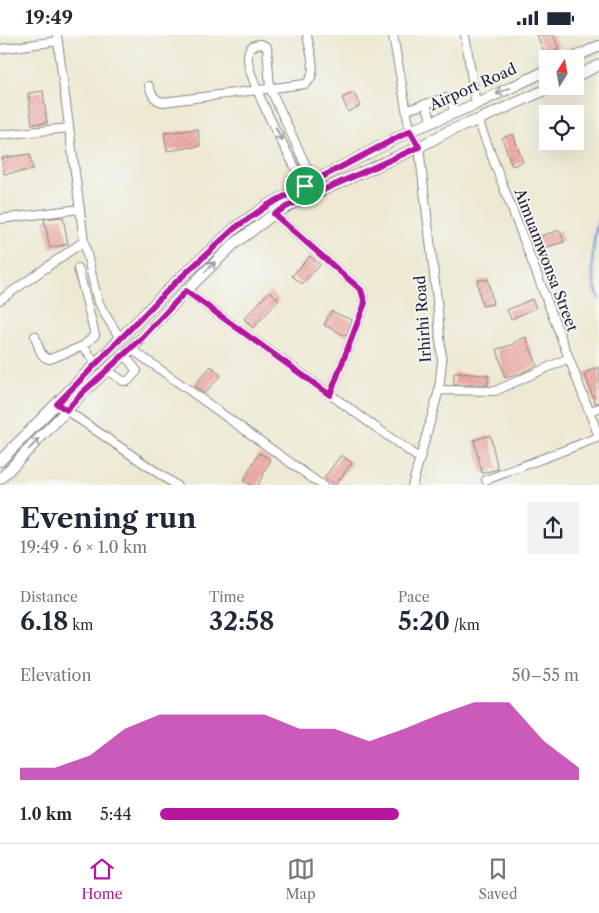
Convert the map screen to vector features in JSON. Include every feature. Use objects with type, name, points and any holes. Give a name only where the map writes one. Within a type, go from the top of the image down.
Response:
[{"type":"main road","points":[[584,52],[599,45]]},
{"type":"main road","points":[[584,72],[599,65]]},
{"type":"main road","name":"Airport Road","points":[[0,461],[174,284],[235,228],[268,205],[410,131],[476,104],[539,74]]},
{"type":"main road","name":"Airport Road","points":[[0,479],[82,393],[142,338],[234,244],[274,214],[292,204],[419,147],[449,131],[539,93]]},
{"type":"street","points":[[149,86],[153,97],[157,101],[163,102],[305,84],[310,81],[313,68],[307,35]]},
{"type":"street","points":[[393,35],[410,131],[419,147]]},
{"type":"street","points":[[465,35],[476,104]]},
{"type":"street","points":[[0,49],[58,38],[84,241],[97,298],[120,338]]},
{"type":"street","points":[[257,44],[264,45],[268,51],[270,88],[309,183],[257,91],[247,57],[250,49],[257,44]]},
{"type":"street","points":[[407,110],[444,98],[450,99],[455,112]]},
{"type":"street","points":[[426,104],[432,122]]},
{"type":"street","name":"Aimuamwonsa Street","points":[[478,120],[599,437]]},
{"type":"street","points":[[0,135],[69,128]]},
{"type":"street","name":"Irhirhi Road","points":[[412,485],[439,390],[442,361],[441,335],[419,147]]},
{"type":"street","points":[[0,219],[80,209]]},
{"type":"street","points":[[274,214],[361,290],[365,303],[330,395]]},
{"type":"street","points":[[0,300],[84,241]]},
{"type":"street","points":[[35,336],[43,357],[50,359],[83,346],[94,335],[78,268]]},
{"type":"street","points":[[186,291],[420,459]]},
{"type":"street","points":[[83,346],[96,364]]},
{"type":"street","points":[[107,369],[123,381],[128,381],[136,371],[127,351]]},
{"type":"street","points":[[127,351],[323,485]]},
{"type":"street","points":[[439,390],[495,391],[569,358]]},
{"type":"street","points":[[57,404],[176,485]]},
{"type":"street","points":[[589,411],[599,408]]},
{"type":"street","points":[[486,480],[599,437]]},
{"type":"building","points":[[537,35],[553,35],[559,48],[543,50]]},
{"type":"building","points":[[43,91],[47,123],[32,124],[28,93]]},
{"type":"building","points":[[354,93],[360,106],[348,112],[342,98]]},
{"type":"building","points":[[198,129],[200,146],[167,151],[164,133]]},
{"type":"building","points":[[513,134],[523,162],[512,166],[502,138]]},
{"type":"building","points":[[30,154],[33,170],[4,174],[2,158]]},
{"type":"building","points":[[63,217],[68,244],[50,248],[44,219]]},
{"type":"building","points":[[560,230],[564,242],[540,249],[537,237]]},
{"type":"building","points":[[310,256],[320,265],[302,284],[292,276]]},
{"type":"building","points":[[488,279],[493,304],[482,306],[477,281]]},
{"type":"building","points":[[270,291],[279,300],[253,328],[244,319]]},
{"type":"building","points":[[532,299],[536,308],[511,319],[507,310]]},
{"type":"building","points":[[331,311],[352,320],[346,336],[324,325]]},
{"type":"building","points":[[526,337],[537,365],[519,374],[505,378],[497,349],[515,344],[514,342]]},
{"type":"building","points":[[211,366],[221,375],[204,394],[194,385]]},
{"type":"building","points":[[599,367],[599,403],[595,403],[584,373]]},
{"type":"building","points":[[454,373],[488,375],[488,385],[454,385]]},
{"type":"building","points":[[490,435],[498,469],[482,473],[474,440]]},
{"type":"building","points":[[259,453],[271,460],[258,485],[250,485],[243,481]]},
{"type":"building","points":[[341,455],[352,463],[335,485],[324,478]]},
{"type":"waterway","points":[[599,215],[593,246],[594,278],[599,298]]},
{"type":"route","points":[[410,131],[419,147],[292,204],[274,214],[361,290],[365,303],[330,395],[186,291],[142,338],[82,393],[67,410],[57,404],[174,284],[235,228],[268,205],[305,186],[410,131]]}]
